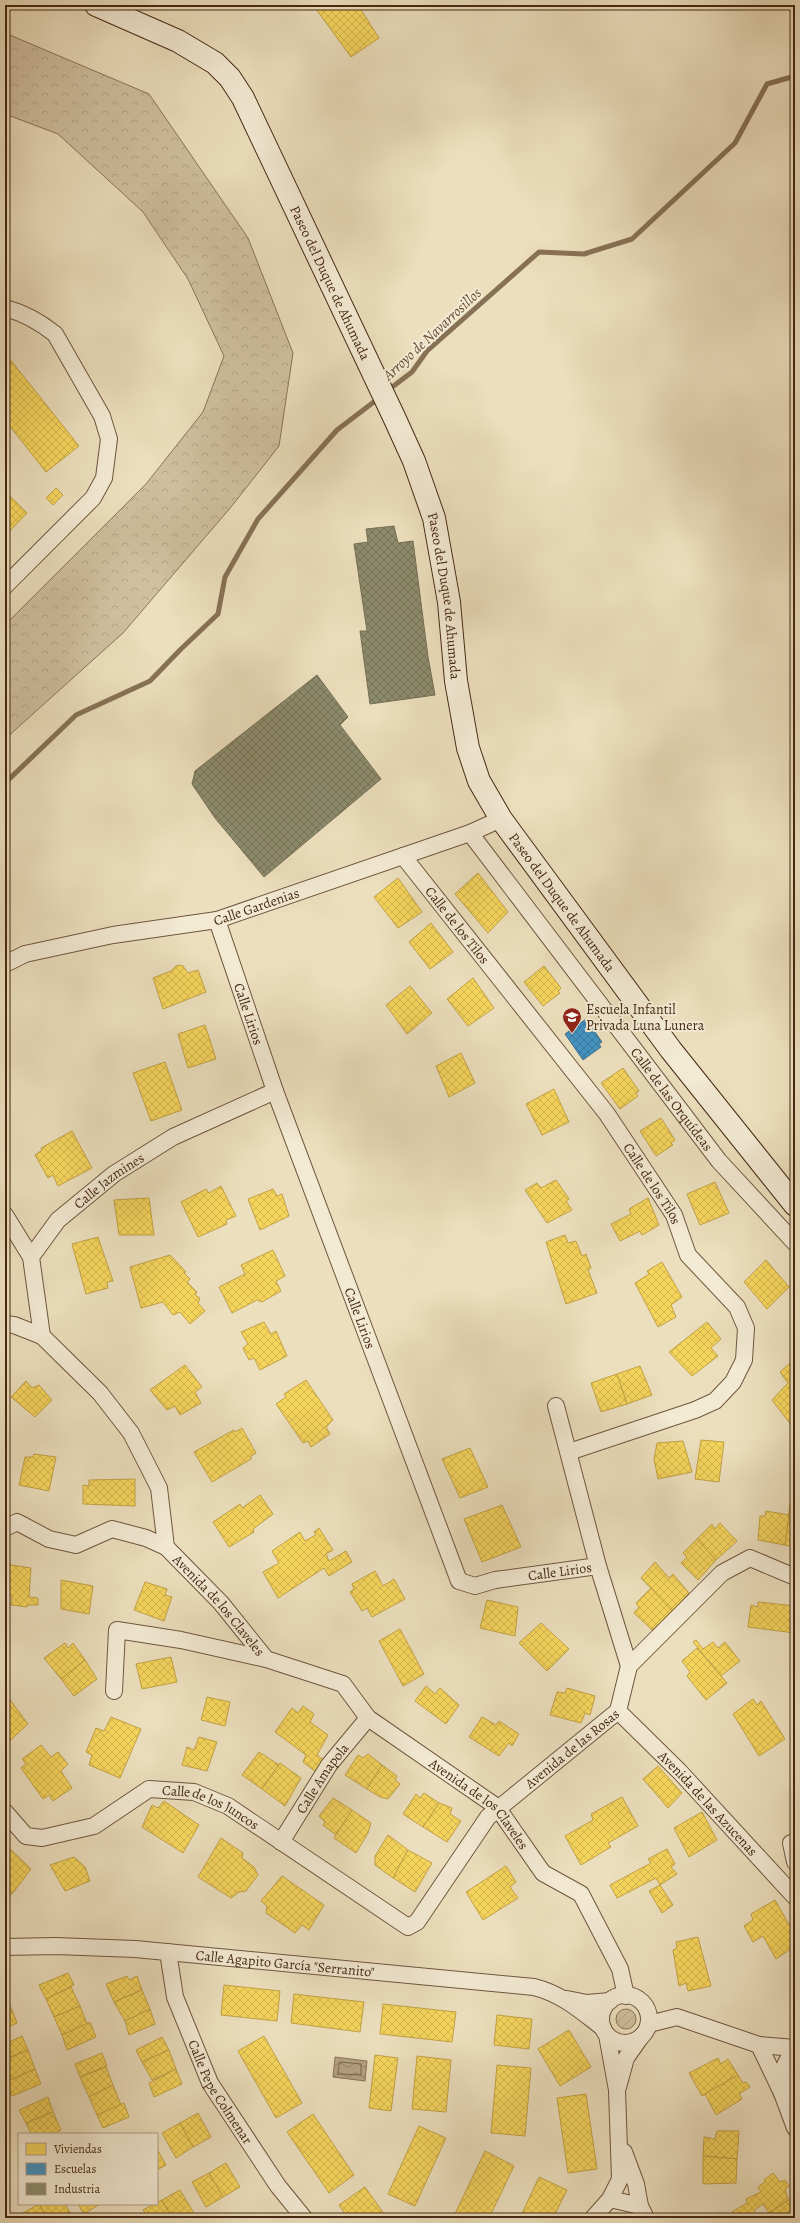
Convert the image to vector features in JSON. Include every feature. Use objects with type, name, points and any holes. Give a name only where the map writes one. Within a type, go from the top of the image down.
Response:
[{"type":"main road","name":"Paseo del Duque de Ahumada","points":[[96,5],[178,41],[215,63],[230,78],[243,98],[394,417],[414,461],[434,518],[449,602],[456,681],[468,748],[479,781],[500,819],[671,1050],[795,1205]]},
{"type":"street","points":[[5,308],[21,312],[44,325],[55,334],[102,416],[109,439],[104,478],[93,498],[5,586]]},
{"type":"street","name":"Calle Gardenias","points":[[5,964],[25,954],[113,935],[217,920],[470,833],[500,819]]},
{"type":"street","name":"Calle de las Orquídeas","points":[[470,833],[719,1161],[795,1243]]},
{"type":"street","name":"Calle de los Tilos","points":[[403,856],[607,1114],[674,1216],[688,1255],[737,1308],[746,1328],[744,1360],[734,1382],[715,1401],[695,1410],[569,1452]]},
{"type":"street","name":"Calle Lirios","points":[[217,920],[275,1091],[459,1582],[475,1586],[495,1580],[598,1566]]},
{"type":"street","name":"Calle Jazmines","points":[[31,1257],[58,1220],[114,1174],[173,1137],[275,1091]]},
{"type":"street","points":[[5,1215],[31,1257],[42,1336]]},
{"type":"street","name":"Avenida de los Claveles","points":[[5,1324],[14,1325],[42,1336],[100,1393],[131,1433],[159,1488],[166,1547],[221,1603],[266,1659],[343,1684],[368,1718],[497,1807],[543,1873],[581,1894],[620,1969],[626,1996]]},
{"type":"street","points":[[556,1406],[598,1566],[629,1666],[722,1573],[750,1558],[795,1577]]},
{"type":"street","points":[[5,1528],[17,1522],[49,1539],[76,1545],[112,1529],[146,1538],[166,1547]]},
{"type":"street","points":[[114,1690],[117,1630],[181,1640],[266,1659]]},
{"type":"street","name":"Avenida de las Rosas","points":[[408,1927],[417,1922],[488,1817],[497,1807],[618,1711],[629,1666]]},
{"type":"street","name":"Avenida de las Azucenas","points":[[618,1711],[680,1772],[795,1897]]},
{"type":"street","name":"Calle Amapola","points":[[281,1842],[328,1765],[368,1718]]},
{"type":"street","name":"Calle de los Juncos","points":[[5,1812],[26,1836],[42,1838],[94,1826],[149,1790],[194,1792],[228,1806],[408,1927]]},
{"type":"street","points":[[791,1843],[795,1862]]},
{"type":"street","name":"Calle Agapito García \"Serranito\"","points":[[5,1947],[56,1946],[168,1952],[534,1987],[549,1991],[563,1998],[605,2031]]},
{"type":"street","name":"Calle Pepe Colmenar","points":[[168,1952],[175,1997],[210,2083],[278,2186],[304,2218]]},
{"type":"street","points":[[593,2218],[610,2200],[620,2179],[617,2090],[602,2014],[610,2001],[618,1997],[626,1996],[639,2000],[644,2005],[649,2017],[648,2024],[626,2058],[617,2090]]},
{"type":"street","name":"Calle Agapito García \"Serranito\"","points":[[563,1998],[587,2003],[610,2001]]},
{"type":"street","points":[[648,2024],[677,2017],[758,2045],[795,2047],[782,2071],[782,2092]]},
{"type":"street","points":[[605,2031],[614,2040],[623,2043],[632,2042],[640,2038]]},
{"type":"street","points":[[758,2045],[782,2092],[795,2128]]},
{"type":"street","points":[[618,2136],[636,2184],[643,2212]]},
{"type":"street","points":[[610,2200],[643,2212]]},
{"type":"green space","points":[[5,33],[149,94],[248,238],[293,353],[279,446],[231,507],[123,633],[5,739],[5,625],[146,484],[203,412],[224,356],[188,279],[143,212],[58,134],[5,114]]},
{"type":"green space","points":[[626,2009],[633,2012],[636,2019],[633,2026],[626,2029],[619,2026],[616,2019],[619,2012]]},
{"type":"water","points":[[335,2057],[367,2061],[365,2081],[333,2077]]},
{"type":"building: Viviendas","points":[[313,5],[358,5],[379,38],[351,57]]},
{"type":"building: Viviendas","points":[[5,353],[79,446],[46,472],[5,420]]},
{"type":"building: Viviendas","points":[[56,488],[63,495],[53,505],[46,498]]},
{"type":"building: Viviendas","points":[[5,491],[27,513],[5,536]]},
{"type":"building: Viviendas","points":[[478,873],[508,912],[488,933],[455,894]]},
{"type":"building: Viviendas","points":[[398,878],[422,912],[398,928],[374,897]]},
{"type":"building: Viviendas","points":[[431,923],[453,952],[430,969],[409,942]]},
{"type":"building: Viviendas","points":[[176,966],[183,966],[188,973],[198,970],[206,992],[163,1009],[153,978],[171,971]]},
{"type":"building: Viviendas","points":[[544,966],[561,988],[558,991],[560,993],[543,1006],[524,982]]},
{"type":"building: Viviendas","points":[[473,978],[494,1008],[468,1026],[447,999]]},
{"type":"building: Viviendas","points":[[410,986],[432,1013],[407,1034],[386,1005]]},
{"type":"building: Viviendas","points":[[205,1025],[216,1059],[188,1068],[178,1034]]},
{"type":"building: Viviendas","points":[[461,1053],[475,1083],[449,1097],[436,1066]]},
{"type":"building: Viviendas","points":[[165,1062],[182,1110],[151,1121],[133,1073]]},
{"type":"building: Viviendas","points":[[623,1068],[639,1091],[636,1093],[638,1096],[620,1109],[601,1083]]},
{"type":"building: Viviendas","points":[[554,1089],[569,1122],[542,1135],[526,1104]]},
{"type":"building: Viviendas","points":[[661,1118],[675,1140],[671,1143],[673,1145],[656,1156],[640,1131]]},
{"type":"building: Viviendas","points":[[72,1131],[92,1168],[58,1186],[53,1175],[48,1178],[35,1155],[42,1150],[41,1148]]},
{"type":"building: Viviendas","points":[[556,1180],[569,1199],[566,1201],[572,1210],[547,1223],[525,1190],[537,1183],[541,1188]]},
{"type":"building: Viviendas","points":[[715,1182],[729,1213],[700,1225],[687,1194]]},
{"type":"building: Viviendas","points":[[221,1186],[236,1216],[226,1220],[227,1224],[198,1237],[181,1202],[206,1189],[209,1193]]},
{"type":"building: Viviendas","points":[[273,1189],[277,1196],[282,1194],[289,1216],[260,1230],[248,1199]]},
{"type":"building: Viviendas","points":[[149,1198],[154,1235],[119,1235],[114,1200]]},
{"type":"building: Viviendas","points":[[648,1198],[659,1225],[642,1235],[640,1231],[620,1241],[611,1224],[631,1214],[629,1209]]},
{"type":"building: Viviendas","points":[[565,1235],[568,1243],[576,1241],[582,1256],[586,1254],[591,1268],[588,1270],[597,1293],[566,1304],[546,1242]]},
{"type":"building: Viviendas","points":[[98,1237],[113,1281],[107,1282],[108,1288],[86,1294],[72,1244]]},
{"type":"building: Viviendas","points":[[273,1250],[285,1276],[276,1281],[281,1291],[262,1302],[257,1300],[232,1313],[219,1287],[245,1274],[241,1265]]},
{"type":"building: Viviendas","points":[[170,1255],[186,1272],[184,1273],[190,1279],[187,1282],[197,1292],[195,1295],[200,1298],[198,1303],[205,1311],[190,1324],[180,1312],[173,1315],[163,1302],[141,1308],[130,1267]]},
{"type":"building: Viviendas","points":[[766,1260],[789,1287],[767,1309],[744,1282]]},
{"type":"building: Viviendas","points":[[662,1262],[682,1297],[671,1305],[676,1317],[658,1327],[635,1283],[649,1274],[647,1271]]},
{"type":"building: Viviendas","points":[[264,1322],[271,1334],[276,1331],[287,1356],[260,1370],[254,1358],[249,1360],[243,1348],[248,1344],[241,1332]]},
{"type":"building: Viviendas","points":[[707,1322],[721,1339],[711,1348],[718,1356],[692,1376],[669,1352]]},
{"type":"building: Viviendas","points":[[795,1359],[795,1430],[772,1400],[788,1383],[780,1372]]},
{"type":"building: Viviendas","points":[[185,1365],[202,1387],[195,1392],[201,1403],[180,1415],[175,1406],[167,1410],[150,1390]]},
{"type":"building: Viviendas","points":[[640,1366],[652,1395],[627,1404],[617,1374]]},
{"type":"building: Viviendas","points":[[617,1374],[627,1404],[601,1412],[591,1383]]},
{"type":"building: Viviendas","points":[[306,1380],[333,1420],[326,1427],[330,1434],[311,1447],[308,1441],[303,1443],[276,1404],[286,1397],[284,1394]]},
{"type":"building: Viviendas","points":[[26,1381],[32,1388],[39,1385],[52,1400],[35,1417],[11,1397]]},
{"type":"building: Viviendas","points":[[242,1428],[256,1453],[251,1456],[251,1459],[212,1482],[194,1452],[234,1430],[235,1432]]},
{"type":"building: Viviendas","points":[[701,1440],[724,1442],[719,1482],[695,1479]]},
{"type":"building: Viviendas","points":[[683,1441],[692,1472],[658,1479],[654,1459],[657,1443]]},
{"type":"building: Viviendas","points":[[470,1448],[488,1487],[460,1498],[442,1459]]},
{"type":"building: Viviendas","points":[[34,1454],[56,1457],[49,1491],[19,1485],[25,1457],[33,1457]]},
{"type":"building: Viviendas","points":[[135,1479],[135,1506],[83,1504],[83,1485],[89,1486],[89,1480]]},
{"type":"building: Viviendas","points":[[260,1495],[273,1514],[253,1529],[254,1532],[229,1547],[213,1522],[240,1504],[242,1508]]},
{"type":"building: Viviendas","points":[[790,1503],[795,1504],[795,1547],[785,1545]]},
{"type":"building: Viviendas","points":[[502,1505],[521,1547],[482,1562],[464,1519]]},
{"type":"building: Viviendas","points":[[766,1511],[789,1515],[785,1545],[758,1540],[760,1516],[765,1516]]},
{"type":"building: Viviendas","points":[[720,1523],[737,1541],[716,1560],[697,1539],[712,1524],[715,1529]]},
{"type":"building: Viviendas","points":[[319,1528],[333,1550],[326,1554],[329,1561],[346,1551],[352,1562],[329,1576],[324,1568],[278,1598],[263,1572],[279,1563],[272,1551],[300,1532],[305,1541],[316,1535],[314,1532]]},
{"type":"building: Viviendas","points":[[697,1539],[716,1560],[698,1580],[681,1563],[687,1557],[683,1553]]},
{"type":"building: Viviendas","points":[[655,1562],[669,1578],[673,1574],[689,1593],[673,1612],[641,1578]]},
{"type":"building: Viviendas","points":[[5,1564],[31,1568],[29,1597],[38,1598],[38,1605],[28,1605],[27,1607],[11,1605],[12,1595],[5,1594]]},
{"type":"building: Viviendas","points":[[375,1571],[383,1586],[394,1579],[405,1599],[372,1617],[367,1608],[362,1611],[350,1592],[354,1589],[352,1584]]},
{"type":"building: Viviendas","points":[[61,1580],[93,1586],[89,1614],[61,1609]]},
{"type":"building: Viviendas","points":[[145,1582],[167,1589],[165,1595],[172,1597],[164,1621],[134,1610]]},
{"type":"building: Viviendas","points":[[651,1588],[673,1612],[652,1630],[634,1613],[639,1607],[636,1603]]},
{"type":"building: Viviendas","points":[[487,1600],[518,1607],[515,1636],[480,1628]]},
{"type":"building: Viviendas","points":[[758,1602],[795,1606],[795,1633],[748,1627],[751,1605],[758,1607]]},
{"type":"building: Viviendas","points":[[541,1623],[569,1649],[547,1671],[519,1643]]},
{"type":"building: Viviendas","points":[[400,1629],[424,1674],[403,1686],[379,1641]]},
{"type":"building: Viviendas","points":[[696,1640],[703,1649],[713,1642],[718,1648],[725,1642],[740,1661],[721,1676],[693,1642]]},
{"type":"building: Viviendas","points":[[65,1643],[68,1648],[73,1643],[85,1660],[61,1679],[44,1658]]},
{"type":"building: Viviendas","points":[[697,1648],[727,1683],[706,1700],[687,1676],[690,1672],[682,1661]]},
{"type":"building: Viviendas","points":[[171,1657],[177,1682],[142,1689],[136,1664]]},
{"type":"building: Viviendas","points":[[85,1660],[97,1679],[74,1696],[61,1679]]},
{"type":"building: Viviendas","points":[[426,1686],[435,1694],[440,1688],[459,1705],[446,1724],[415,1701]]},
{"type":"building: Viviendas","points":[[567,1688],[595,1696],[590,1715],[585,1713],[581,1723],[550,1715],[557,1692],[565,1693]]},
{"type":"building: Viviendas","points":[[5,1693],[28,1724],[5,1745]]},
{"type":"building: Viviendas","points":[[207,1697],[230,1702],[225,1726],[201,1720]]},
{"type":"building: Viviendas","points":[[753,1699],[757,1705],[761,1701],[785,1739],[759,1756],[733,1714]]},
{"type":"building: Viviendas","points":[[303,1706],[314,1714],[310,1722],[328,1735],[317,1755],[324,1760],[316,1772],[303,1762],[306,1755],[275,1732],[292,1708],[298,1713]]},
{"type":"building: Viviendas","points":[[111,1717],[141,1729],[120,1778],[89,1765],[92,1755],[86,1752],[96,1728],[104,1731]]},
{"type":"building: Viviendas","points":[[482,1717],[496,1725],[499,1721],[519,1734],[512,1746],[509,1743],[499,1756],[469,1737]]},
{"type":"building: Viviendas","points":[[199,1737],[217,1742],[207,1771],[182,1765],[187,1747],[194,1750]]},
{"type":"building: Viviendas","points":[[41,1745],[51,1757],[58,1752],[68,1764],[61,1771],[72,1788],[53,1801],[49,1795],[43,1799],[21,1768],[26,1764],[22,1759]]},
{"type":"building: Viviendas","points":[[259,1752],[279,1765],[262,1789],[242,1775]]},
{"type":"building: Viviendas","points":[[368,1754],[382,1765],[367,1789],[345,1775],[358,1755],[363,1758]]},
{"type":"building: Viviendas","points":[[280,1763],[301,1778],[285,1806],[262,1789]]},
{"type":"building: Viviendas","points":[[382,1765],[397,1776],[395,1780],[400,1784],[388,1799],[380,1797],[367,1789]]},
{"type":"building: Viviendas","points":[[658,1766],[682,1793],[668,1808],[643,1779]]},
{"type":"building: Viviendas","points":[[424,1793],[439,1803],[423,1827],[403,1814],[416,1794],[420,1798]]},
{"type":"building: Viviendas","points":[[622,1797],[638,1826],[608,1843],[611,1847],[581,1865],[565,1836],[593,1820],[591,1814]]},
{"type":"building: Viviendas","points":[[333,1798],[352,1810],[336,1835],[323,1825],[325,1822],[319,1816]]},
{"type":"building: Viviendas","points":[[164,1801],[199,1825],[183,1853],[142,1827],[152,1805],[158,1808]]},
{"type":"building: Viviendas","points":[[439,1803],[452,1808],[450,1814],[461,1821],[447,1842],[423,1827]]},
{"type":"building: Viviendas","points":[[352,1810],[371,1823],[368,1833],[356,1853],[334,1838]]},
{"type":"building: Viviendas","points":[[702,1812],[717,1840],[689,1857],[674,1828]]},
{"type":"building: Viviendas","points":[[388,1835],[408,1850],[393,1878],[375,1865],[375,1856]]},
{"type":"building: Viviendas","points":[[221,1838],[243,1853],[242,1858],[254,1867],[258,1875],[246,1891],[239,1892],[231,1898],[198,1877]]},
{"type":"building: Viviendas","points":[[5,1844],[31,1869],[12,1894],[5,1888]]},
{"type":"building: Viviendas","points":[[667,1849],[675,1864],[671,1867],[677,1874],[660,1885],[656,1878],[617,1898],[610,1885],[651,1863],[648,1859]]},
{"type":"building: Viviendas","points":[[408,1850],[432,1863],[415,1892],[393,1878]]},
{"type":"building: Viviendas","points":[[74,1857],[85,1867],[90,1881],[65,1891],[50,1865]]},
{"type":"building: Viviendas","points":[[506,1866],[516,1882],[510,1887],[518,1898],[483,1920],[466,1892]]},
{"type":"building: Viviendas","points":[[282,1876],[324,1905],[309,1930],[302,1925],[295,1933],[266,1913],[267,1906],[261,1901]]},
{"type":"building: Viviendas","points":[[660,1885],[673,1905],[662,1913],[649,1891]]},
{"type":"building: Viviendas","points":[[775,1900],[795,1935],[795,1946],[776,1959],[763,1936],[753,1942],[744,1926],[753,1920],[751,1914]]},
{"type":"building: Viviendas","points":[[698,1937],[711,1986],[688,1991],[686,1983],[679,1986],[673,1950],[677,1948],[676,1942]]},
{"type":"building: Viviendas","points":[[68,1973],[74,1985],[46,1999],[39,1985]]},
{"type":"building: Viviendas","points":[[127,1976],[129,1980],[137,1976],[142,1990],[114,2002],[106,1984]]},
{"type":"building: Viviendas","points":[[224,1985],[280,1991],[277,2021],[221,2015]]},
{"type":"building: Viviendas","points":[[71,1987],[80,2006],[54,2017],[46,1999]]},
{"type":"building: Viviendas","points":[[142,1990],[150,2009],[125,2021],[114,2002]]},
{"type":"building: Viviendas","points":[[294,1994],[364,2002],[360,2032],[291,2023]]},
{"type":"building: Viviendas","points":[[5,1996],[11,2008],[5,2010]]},
{"type":"building: Viviendas","points":[[383,2004],[456,2012],[452,2042],[380,2034]]},
{"type":"building: Viviendas","points":[[80,2006],[87,2024],[62,2035],[54,2017]]},
{"type":"building: Viviendas","points":[[11,2008],[17,2023],[5,2029],[5,2010]]},
{"type":"building: Viviendas","points":[[150,2009],[155,2024],[129,2035],[125,2021]]},
{"type":"building: Viviendas","points":[[497,2015],[532,2019],[529,2049],[494,2045]]},
{"type":"building: Viviendas","points":[[90,2022],[96,2037],[67,2050],[62,2035]]},
{"type":"building: Viviendas","points":[[569,2030],[591,2067],[560,2086],[538,2049]]},
{"type":"building: Viviendas","points":[[22,2036],[28,2050],[5,2059],[5,2044]]},
{"type":"building: Viviendas","points":[[264,2036],[302,2103],[276,2118],[238,2051]]},
{"type":"building: Viviendas","points":[[162,2037],[169,2050],[142,2062],[136,2050]]},
{"type":"building: Viviendas","points":[[28,2050],[35,2069],[10,2080],[5,2069],[5,2060]]},
{"type":"building: Viviendas","points":[[169,2050],[176,2069],[152,2080],[142,2062]]},
{"type":"building: Viviendas","points":[[102,2053],[107,2066],[80,2077],[75,2064]]},
{"type":"building: Viviendas","points":[[375,2055],[398,2058],[391,2111],[369,2108]]},
{"type":"building: Viviendas","points":[[417,2056],[451,2060],[446,2112],[412,2109]]},
{"type":"building: Viviendas","points":[[718,2058],[721,2064],[728,2059],[738,2075],[702,2096],[689,2073]]},
{"type":"building: Viviendas","points":[[497,2065],[531,2068],[525,2136],[491,2133]]},
{"type":"building: Viviendas","points":[[106,2067],[113,2085],[89,2097],[80,2077]]},
{"type":"building: Viviendas","points":[[35,2069],[41,2084],[12,2096],[6,2082]]},
{"type":"building: Viviendas","points":[[176,2069],[182,2084],[154,2097],[149,2083]]},
{"type":"building: Viviendas","points":[[738,2075],[743,2083],[746,2082],[750,2087],[739,2094],[742,2099],[716,2115],[705,2094]]},
{"type":"building: Viviendas","points":[[113,2085],[121,2105],[97,2115],[89,2097]]},
{"type":"building: Viviendas","points":[[586,2094],[597,2169],[568,2173],[557,2098]]},
{"type":"building: Viviendas","points":[[48,2097],[53,2112],[26,2123],[19,2110]]},
{"type":"building: Viviendas","points":[[124,2103],[129,2117],[103,2128],[97,2115]]},
{"type":"building: Viviendas","points":[[53,2112],[61,2130],[55,2133],[31,2133],[26,2123]]},
{"type":"building: Viviendas","points":[[198,2113],[211,2137],[193,2147],[180,2123]]},
{"type":"building: Viviendas","points":[[313,2114],[354,2175],[329,2193],[287,2132]]},
{"type":"building: Viviendas","points":[[180,2123],[193,2147],[176,2158],[162,2133]]},
{"type":"building: Viviendas","points":[[419,2126],[446,2138],[415,2206],[388,2194]]},
{"type":"building: Viviendas","points":[[717,2131],[739,2131],[737,2159],[703,2156],[704,2137],[715,2139]]},
{"type":"building: Viviendas","points":[[158,2151],[166,2165],[158,2169]]},
{"type":"building: Viviendas","points":[[485,2151],[514,2166],[489,2218],[453,2218]]},
{"type":"building: Viviendas","points":[[703,2156],[737,2159],[736,2183],[703,2184]]},
{"type":"building: Viviendas","points":[[226,2163],[240,2187],[223,2197],[209,2173]]},
{"type":"building: Viviendas","points":[[209,2173],[223,2197],[206,2207],[192,2182]]},
{"type":"building: Viviendas","points":[[773,2173],[780,2182],[785,2180],[789,2186],[785,2189],[788,2200],[769,2213],[763,2204],[754,2210],[757,2217],[756,2218],[736,2218],[732,2212],[747,2203],[746,2199],[761,2192],[758,2187]]},
{"type":"building: Viviendas","points":[[539,2177],[567,2190],[553,2218],[520,2218]]},
{"type":"building: Viviendas","points":[[365,2187],[387,2218],[348,2218],[339,2205]]},
{"type":"building: Viviendas","points":[[180,2190],[195,2215],[191,2218],[172,2218],[162,2200]]},
{"type":"building: Viviendas","points":[[793,2197],[795,2201],[795,2218],[772,2218],[769,2213]]},
{"type":"building: Viviendas","points":[[162,2200],[172,2218],[148,2218],[143,2210],[152,2205],[158,2205],[158,2202]]},
{"type":"building: Viviendas","points":[[40,2205],[66,2205],[73,2218],[47,2218]]},
{"type":"building: Viviendas","points":[[40,2205],[47,2218],[21,2218],[19,2215]]},
{"type":"building: Viviendas","points":[[79,2205],[98,2205],[84,2214]]},
{"type":"building: Escuelas","points":[[586,1019],[602,1042],[599,1044],[601,1047],[583,1060],[565,1034]]},
{"type":"building: Industria","points":[[394,526],[398,543],[413,541],[428,657],[435,695],[370,704],[360,631],[367,631],[354,544],[368,542],[366,529]]},
{"type":"building: Industria","points":[[317,675],[348,717],[340,725],[381,779],[264,877],[215,818],[192,784],[195,771]]},
{"type":"waterway","name":"Arroyo de Navarrosillos","points":[[387,391],[412,372],[427,351],[539,252],[584,254],[632,239],[735,143],[767,84],[795,76]]},
{"type":"waterway","name":"Arroyo de Navarrosillos","points":[[5,783],[76,715],[150,681],[218,614],[225,577],[258,519],[337,430],[379,398]]},
{"type":"place","name":"Escuela Infantil Privada Luna Lunera","points":[[572,1034]]}]
